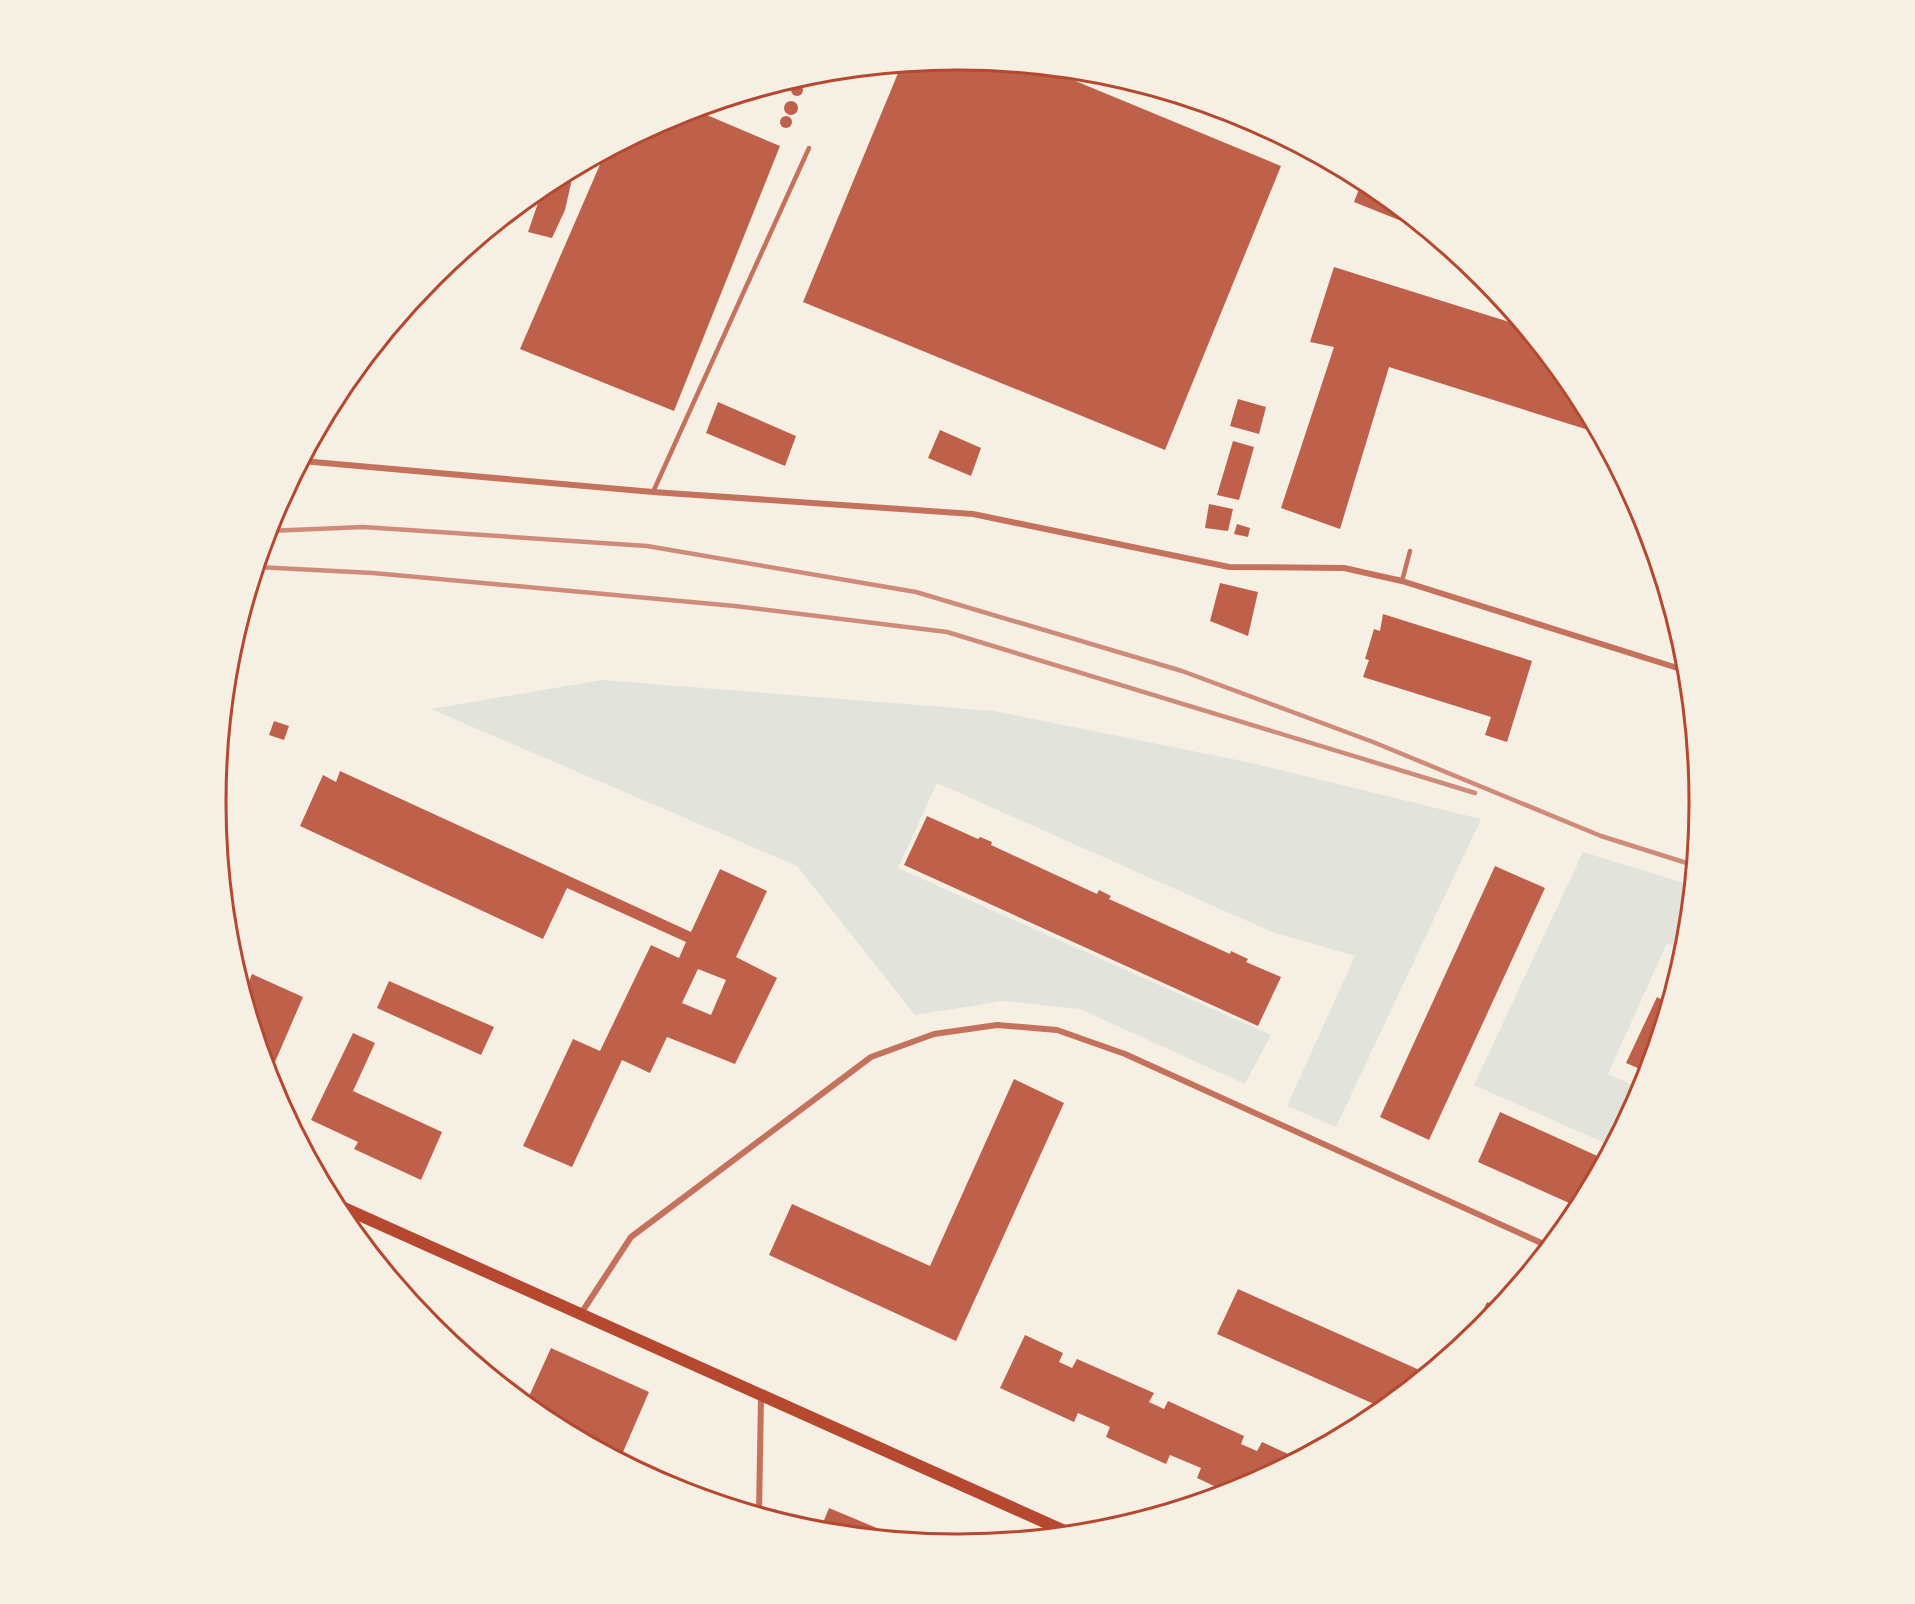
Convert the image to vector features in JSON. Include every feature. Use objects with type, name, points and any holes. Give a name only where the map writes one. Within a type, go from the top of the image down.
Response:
[{"type":"main road","points":[[351,1211],[1055,1527]]},
{"type":"street","points":[[310,462],[653,492],[973,514],[1229,567],[1344,568],[1402,581],[1676,667]]},
{"type":"street","points":[[580,1315],[631,1237],[871,1057],[934,1034],[997,1025],[1057,1030],[1125,1054],[1541,1243]]},
{"type":"street","points":[[759,1506],[761,1396]]},
{"type":"lane","points":[[653,492],[809,148]]},
{"type":"lane","points":[[1402,581],[1410,551]]},
{"type":"shaded area","points":[[602,680],[994,711],[1247,762],[1481,819],[1336,1127],[1287,1106],[1355,956],[1272,932],[937,783],[898,868],[1271,1035],[1245,1084],[1080,1009],[1003,1001],[915,1015],[797,866],[431,709]]},
{"type":"shaded area","points":[[1583,852],[1684,883],[1675,947],[1667,943],[1608,1074],[1632,1085],[1605,1143],[1474,1085]]},
{"type":"building","points":[[958,70],[1005,72],[1075,81],[1281,166],[1165,450],[803,302],[898,73]]},
{"type":"building","points":[[803,88],[799,96],[791,92],[791,90]]},
{"type":"building","points":[[791,101],[796,103],[798,108],[796,113],[791,115],[786,113],[784,108],[786,103]]},
{"type":"building","points":[[707,115],[780,146],[674,411],[520,349],[600,165],[634,146]]},
{"type":"building","points":[[788,116],[791,117],[791,127],[784,128],[781,127],[780,120],[781,117]]},
{"type":"building","points":[[571,182],[565,210],[552,238],[528,232],[538,203]]},
{"type":"building","points":[[1358,191],[1402,221],[1354,202]]},
{"type":"building","points":[[1334,267],[1508,322],[1538,357],[1587,430],[1389,367],[1340,529],[1281,508],[1334,347],[1310,342]]},
{"type":"building","points":[[1238,399],[1266,407],[1259,434],[1230,426]]},
{"type":"building","points":[[718,402],[796,436],[785,466],[706,433]]},
{"type":"building","points":[[940,430],[981,448],[971,476],[928,458]]},
{"type":"building","points":[[1233,441],[1254,447],[1239,500],[1217,495]]},
{"type":"building","points":[[1209,504],[1233,509],[1228,531],[1205,528]]},
{"type":"building","points":[[1237,524],[1250,528],[1248,537],[1234,534]]},
{"type":"building","points":[[1220,583],[1258,592],[1248,636],[1210,621]]},
{"type":"building","points":[[1383,614],[1532,661],[1507,742],[1485,735],[1491,717],[1363,677],[1369,660],[1365,659],[1374,629],[1380,631]]},
{"type":"building","points":[[274,721],[289,726],[284,740],[269,735]]},
{"type":"building","points":[[340,771],[691,932],[720,869],[767,891],[736,957],[777,978],[735,1064],[667,1037],[650,1073],[622,1060],[572,1167],[523,1146],[573,1039],[600,1051],[651,945],[679,958],[686,942],[567,888],[543,939],[300,826],[323,775],[336,782]],"holes":[[[698,969],[726,980],[711,1015],[682,1003]]]},
{"type":"building","points":[[927,816],[978,839],[980,837],[992,842],[991,845],[1097,894],[1099,890],[1111,896],[1109,899],[1230,954],[1231,951],[1248,959],[1246,962],[1281,977],[1258,1026],[904,865]]},
{"type":"building","points":[[1495,866],[1545,888],[1429,1140],[1380,1117]]},
{"type":"building","points":[[252,974],[303,997],[275,1063],[265,1037],[249,982]]},
{"type":"building","points":[[389,981],[494,1027],[481,1055],[377,1008]]},
{"type":"building","points":[[1657,997],[1661,999],[1638,1068],[1626,1063]]},
{"type":"building","points":[[353,1033],[375,1043],[353,1091],[442,1132],[421,1180],[354,1149],[358,1142],[311,1120]]},
{"type":"building","points":[[1014,1079],[1064,1103],[956,1341],[769,1255],[792,1204],[930,1266]]},
{"type":"building","points":[[1500,1112],[1598,1156],[1569,1203],[1478,1162]]},
{"type":"building","points":[[1238,1289],[1418,1370],[1373,1404],[1217,1334]]},
{"type":"building","points":[[1025,1335],[1063,1353],[1059,1362],[1072,1368],[1077,1359],[1154,1393],[1149,1402],[1164,1409],[1168,1401],[1244,1436],[1241,1444],[1257,1451],[1262,1442],[1288,1454],[1215,1486],[1197,1478],[1201,1468],[1170,1455],[1166,1464],[1106,1437],[1110,1427],[1078,1413],[1074,1422],[1000,1388]]},
{"type":"building","points":[[551,1348],[649,1392],[623,1452],[551,1410],[530,1395]]},
{"type":"building","points":[[829,1508],[879,1529],[862,1527],[824,1521]]},
{"type":"railway","points":[[279,531],[363,527],[647,546],[916,592],[1182,671],[1373,742],[1601,836],[1686,863]]},
{"type":"railway","points":[[265,567],[373,573],[735,606],[947,632],[1475,793]]}]
